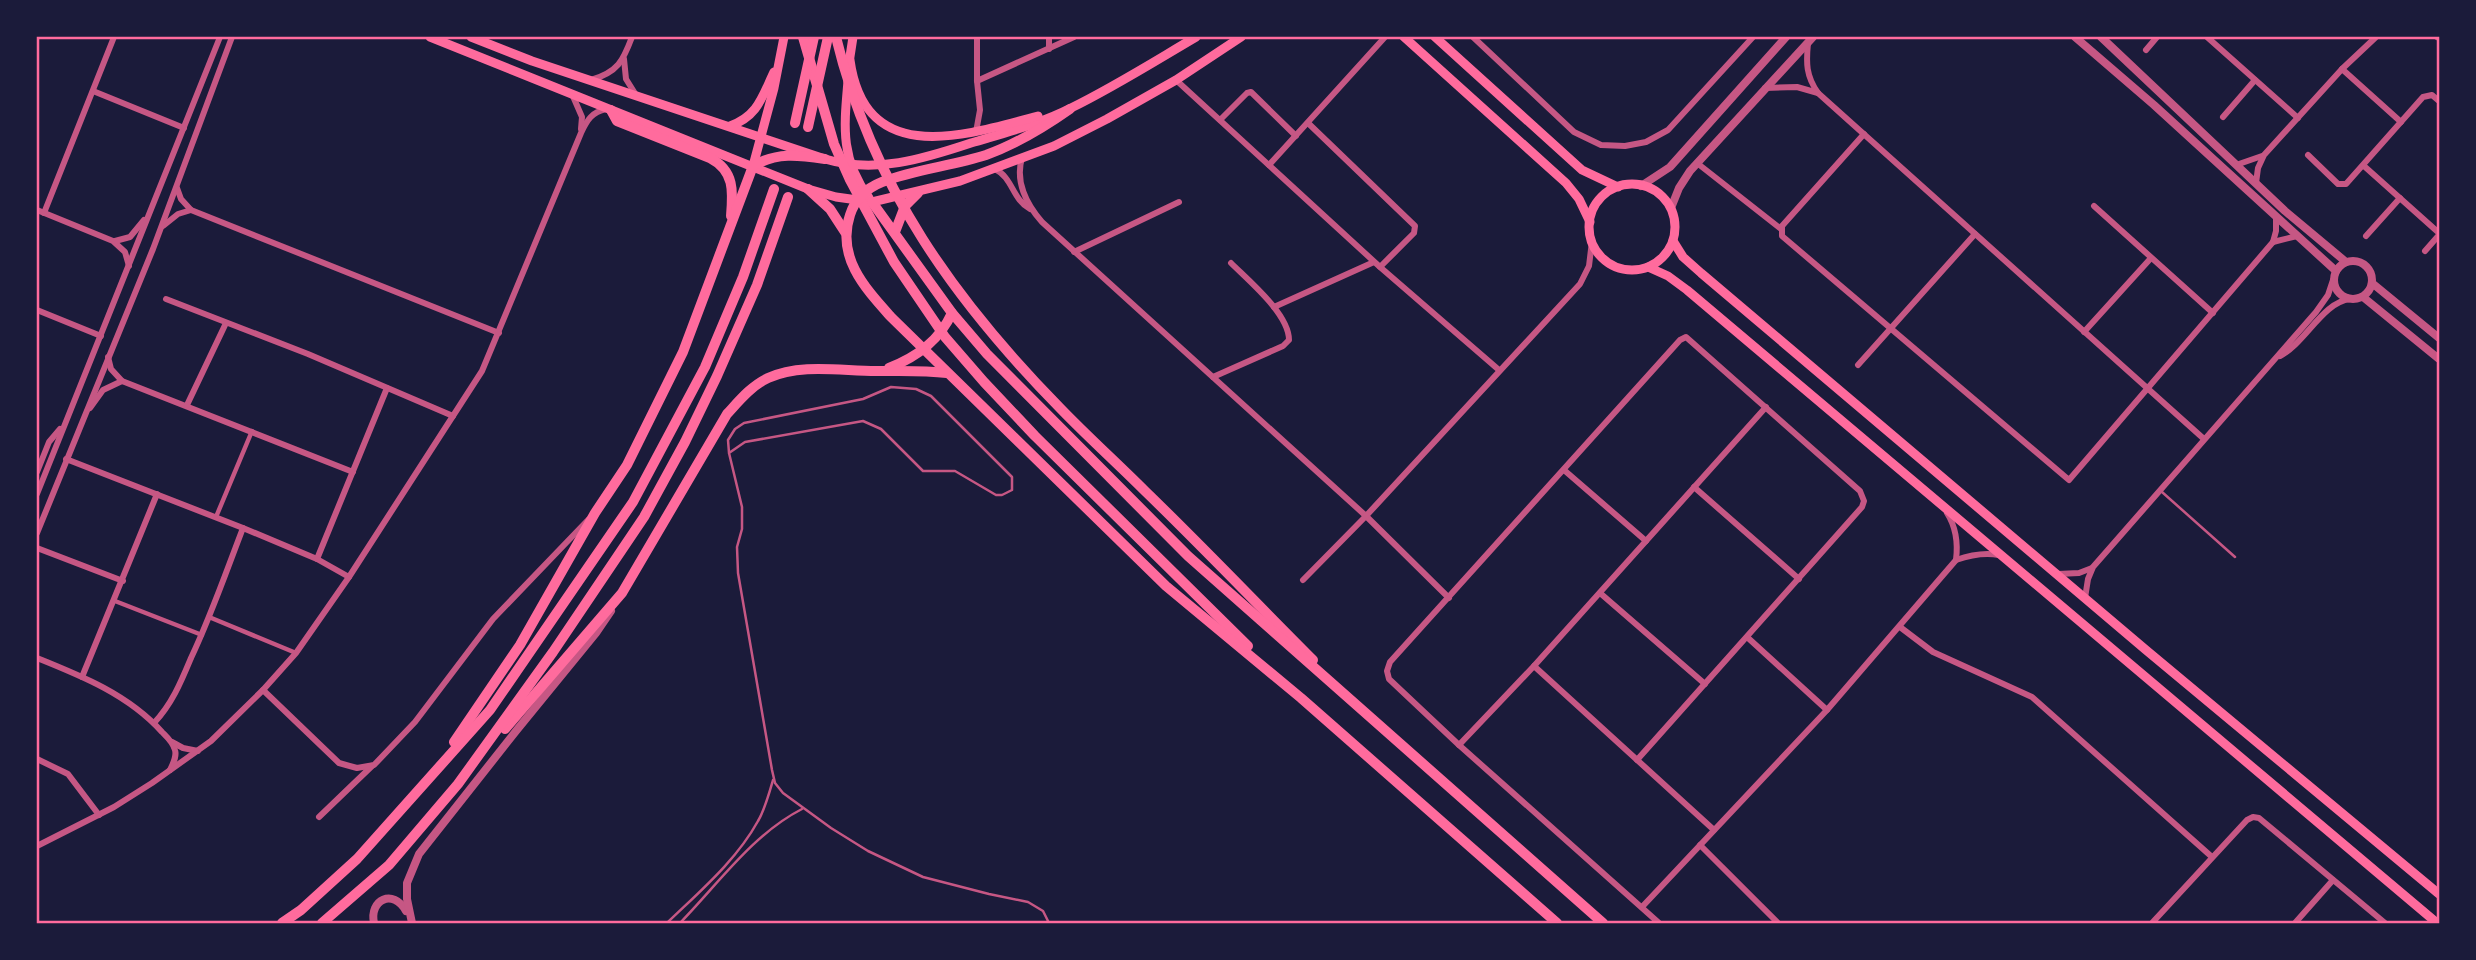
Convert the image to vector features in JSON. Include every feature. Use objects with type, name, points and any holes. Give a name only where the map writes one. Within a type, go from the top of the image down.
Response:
[{"type":"main road","points":[[430,37],[609,109],[757,164],[775,175],[808,188],[836,197],[872,202],[918,192],[994,168],[1064,141],[1176,80],[1241,37]]},
{"type":"main road","points":[[471,37],[532,61],[849,165],[897,164],[926,158],[1022,128],[1070,109]]},
{"type":"main road","points":[[427,780],[520,645],[595,513],[627,465],[682,352],[757,164],[757,150],[784,37]]},
{"type":"main road","points":[[803,37],[834,144],[871,222],[894,262],[945,337],[984,382],[1123,524],[1301,698]]},
{"type":"main road","points":[[794,123],[814,37]]},
{"type":"main road","points":[[808,127],[828,37]]},
{"type":"main road","points":[[836,37],[845,73],[892,187],[916,232],[982,323],[1061,410],[1377,725]]},
{"type":"main road","points":[[853,37],[849,60],[846,128],[849,165],[865,192],[952,313],[1024,393],[1188,556],[1603,923]]},
{"type":"main road","points":[[1196,37],[1011,145],[966,160],[895,178],[865,192],[856,200],[845,232],[853,271],[868,291],[924,350],[1166,586],[1301,698],[1557,923]]},
{"type":"main road","points":[[1404,37],[1566,183],[1579,200],[1590,222]]},
{"type":"main road","points":[[1435,37],[1582,170],[1618,187],[1641,186],[1659,194],[1671,208],[1675,224],[1673,241],[1668,252],[1648,267],[1625,270],[1614,266],[1597,251],[1592,241],[1592,213],[1602,197],[1618,187]]},
{"type":"main road","points":[[730,126],[745,120],[755,110],[780,58]]},
{"type":"main road","points":[[849,60],[852,80],[872,114],[891,129],[919,137],[957,136],[1070,109]]},
{"type":"main road","points":[[609,109],[617,121],[722,166],[732,184],[730,228]]},
{"type":"main road","points":[[757,164],[773,156],[788,154],[825,159]]},
{"type":"main road","points":[[808,188],[830,209],[845,232]]},
{"type":"main road","points":[[282,923],[301,910],[357,859],[490,710],[633,502],[705,367],[743,277],[774,189]]},
{"type":"main road","points":[[895,232],[900,214],[918,192]]},
{"type":"main road","points":[[322,923],[389,865],[484,750],[644,517],[685,442],[757,285],[788,197]]},
{"type":"main road","points":[[1673,241],[1683,257],[1701,273],[2439,894]]},
{"type":"main road","points":[[1648,267],[1668,276],[1687,290],[2437,923]]},
{"type":"main road","points":[[878,371],[899,364],[924,350],[940,333],[952,313]]},
{"type":"main road","points":[[484,750],[622,593],[727,414],[747,393],[766,379],[784,373],[814,369],[947,373]]},
{"type":"street","points":[[104,37],[114,39],[40,211],[113,241],[125,252],[129,265]]},
{"type":"street","points":[[37,494],[220,37]]},
{"type":"street","points":[[37,533],[177,186],[232,37]]},
{"type":"street","points":[[591,80],[610,73],[624,59],[632,37]]},
{"type":"street","points":[[975,132],[980,110],[977,37]]},
{"type":"street","points":[[1049,37],[1049,49]]},
{"type":"street","points":[[977,80],[1074,37]]},
{"type":"street","points":[[1269,165],[1385,37]]},
{"type":"street","points":[[1473,37],[1574,132],[1601,145],[1625,146],[1646,142],[1668,130],[1753,37]]},
{"type":"street","points":[[1641,186],[1670,167],[1786,37]]},
{"type":"street","points":[[2075,37],[2297,236],[2334,275],[2338,293],[2350,299]]},
{"type":"street","points":[[2101,37],[2256,183],[2346,262],[2363,263],[2370,272],[2372,283],[2439,338]]},
{"type":"street","points":[[2146,50],[2157,37]]},
{"type":"street","points":[[2207,37],[2298,118]]},
{"type":"street","points":[[2256,183],[2264,155],[2342,69],[2376,37]]},
{"type":"street","points":[[1671,208],[1679,188],[1697,163],[1810,40]]},
{"type":"street","points":[[1810,40],[1807,70],[1818,93],[2204,439]]},
{"type":"street","points":[[624,59],[626,79],[637,96]]},
{"type":"street","points":[[2342,69],[2401,122]]},
{"type":"street","points":[[1176,80],[1377,265],[1499,370]]},
{"type":"street","points":[[2223,117],[2255,80]]},
{"type":"street","points":[[1765,88],[1797,87],[1818,93]]},
{"type":"street","points":[[93,92],[184,128]]},
{"type":"street","points":[[1220,120],[1251,92],[1296,136]]},
{"type":"street","points":[[572,94],[582,117],[581,133]]},
{"type":"street","points":[[2308,155],[2340,185],[2349,183],[2425,96],[2432,95],[2439,101]]},
{"type":"street","points":[[37,846],[99,815],[198,751],[263,690],[296,653],[349,577],[482,372],[581,133],[594,113],[609,109]]},
{"type":"street","points":[[980,110],[994,128]]},
{"type":"street","points":[[1274,307],[1377,265],[1414,233],[1415,226],[1308,123]]},
{"type":"street","points":[[1781,229],[1864,134]]},
{"type":"street","points":[[2236,164],[2264,155]]},
{"type":"street","points":[[1022,158],[1020,180],[1032,210]]},
{"type":"street","points":[[1697,163],[1781,229],[1783,237],[2069,480],[2273,242],[2276,218]]},
{"type":"street","points":[[2364,166],[2439,234],[2425,251]]},
{"type":"street","points":[[994,168],[1007,179],[1018,201],[1032,210],[1074,252],[1366,516],[1450,598]]},
{"type":"street","points":[[177,186],[181,200],[191,210],[499,333]]},
{"type":"street","points":[[2367,236],[2400,198]]},
{"type":"street","points":[[1074,252],[1179,202]]},
{"type":"street","points":[[2094,206],[2213,313]]},
{"type":"street","points":[[161,226],[178,214],[191,210]]},
{"type":"street","points":[[113,241],[130,237],[148,217]]},
{"type":"street","points":[[1858,365],[1975,234]]},
{"type":"street","points":[[2273,242],[2297,236]]},
{"type":"street","points":[[1303,580],[1366,516],[1580,285],[1589,267],[1592,241]]},
{"type":"street","points":[[2084,332],[2151,258]]},
{"type":"street","points":[[2085,598],[2086,585],[2093,567],[2322,304],[2334,275],[2346,262]]},
{"type":"street","points":[[1213,377],[1286,343],[1288,332],[1274,307],[1231,263]]},
{"type":"street","points":[[2278,357],[2293,348],[2335,304],[2363,296],[2372,283]]},
{"type":"street","points":[[2363,296],[2439,359]]},
{"type":"street","points":[[166,299],[453,416]]},
{"type":"street","points":[[37,310],[101,336]]},
{"type":"street","points":[[187,405],[226,323]]},
{"type":"street","points":[[1637,760],[1862,507],[1863,496],[1692,340],[1682,338],[1390,662],[1387,670],[1390,679],[1459,745],[1659,923]]},
{"type":"street","points":[[108,357],[111,369],[122,381],[353,472]]},
{"type":"street","points":[[83,418],[103,390],[122,381]]},
{"type":"street","points":[[317,559],[387,388]]},
{"type":"street","points":[[1459,745],[1534,666],[1766,407]]},
{"type":"street","points":[[37,472],[50,442],[66,422]]},
{"type":"street","points":[[216,517],[252,431]]},
{"type":"street","points":[[66,459],[243,528],[317,559],[349,577]]},
{"type":"street","points":[[1564,470],[1646,541]]},
{"type":"street","points":[[1694,487],[1799,579]]},
{"type":"street","points":[[82,677],[157,494]]},
{"type":"street","points":[[37,505],[46,509]]},
{"type":"street","points":[[1944,508],[1954,528],[1956,560]]},
{"type":"street","points":[[319,817],[415,722],[493,619],[595,513]]},
{"type":"street","points":[[154,723],[166,710],[202,635],[243,528]]},
{"type":"street","points":[[37,548],[123,581]]},
{"type":"street","points":[[1642,907],[1827,710],[1956,560],[1969,555],[2001,555]]},
{"type":"street","points":[[2056,573],[2079,573],[2093,567]]},
{"type":"street","points":[[410,920],[407,883],[419,854],[596,633],[622,593]]},
{"type":"street","points":[[1600,593],[1705,684]]},
{"type":"street","points":[[115,601],[202,635]]},
{"type":"street","points":[[209,617],[296,653]]},
{"type":"street","points":[[1900,627],[1933,652],[2036,700],[2212,857]]},
{"type":"street","points":[[1747,637],[1827,710]]},
{"type":"street","points":[[37,658],[115,694],[154,723],[170,741],[183,748],[198,751]]},
{"type":"street","points":[[1534,666],[1714,830]]},
{"type":"street","points":[[263,690],[339,763],[358,768],[374,765]]},
{"type":"street","points":[[170,741],[175,755],[170,771]]},
{"type":"street","points":[[37,759],[68,774],[99,815]]},
{"type":"street","points":[[2152,923],[2247,820],[2259,818],[2385,923]]},
{"type":"street","points":[[1700,845],[1778,923]]},
{"type":"street","points":[[2295,923],[2333,880]]},
{"type":"street","points":[[374,923],[374,908],[387,898],[395,898],[401,902],[410,920]]},
{"type":"lane","points":[[729,453],[745,442],[863,421],[881,429],[923,471],[956,471],[996,495],[1008,493],[1013,486],[1012,477],[931,396],[909,388],[891,387],[863,399],[744,423],[731,434],[729,453],[743,508],[742,529],[737,547],[738,573],[778,788],[849,840],[905,870],[989,894],[1028,901],[1043,911],[1049,923]]},
{"type":"lane","points":[[2160,490],[2235,557]]},
{"type":"lane","points":[[667,923],[725,865],[751,832],[762,814],[774,777]]},
{"type":"lane","points":[[680,923],[755,843],[781,821],[803,808]]}]
